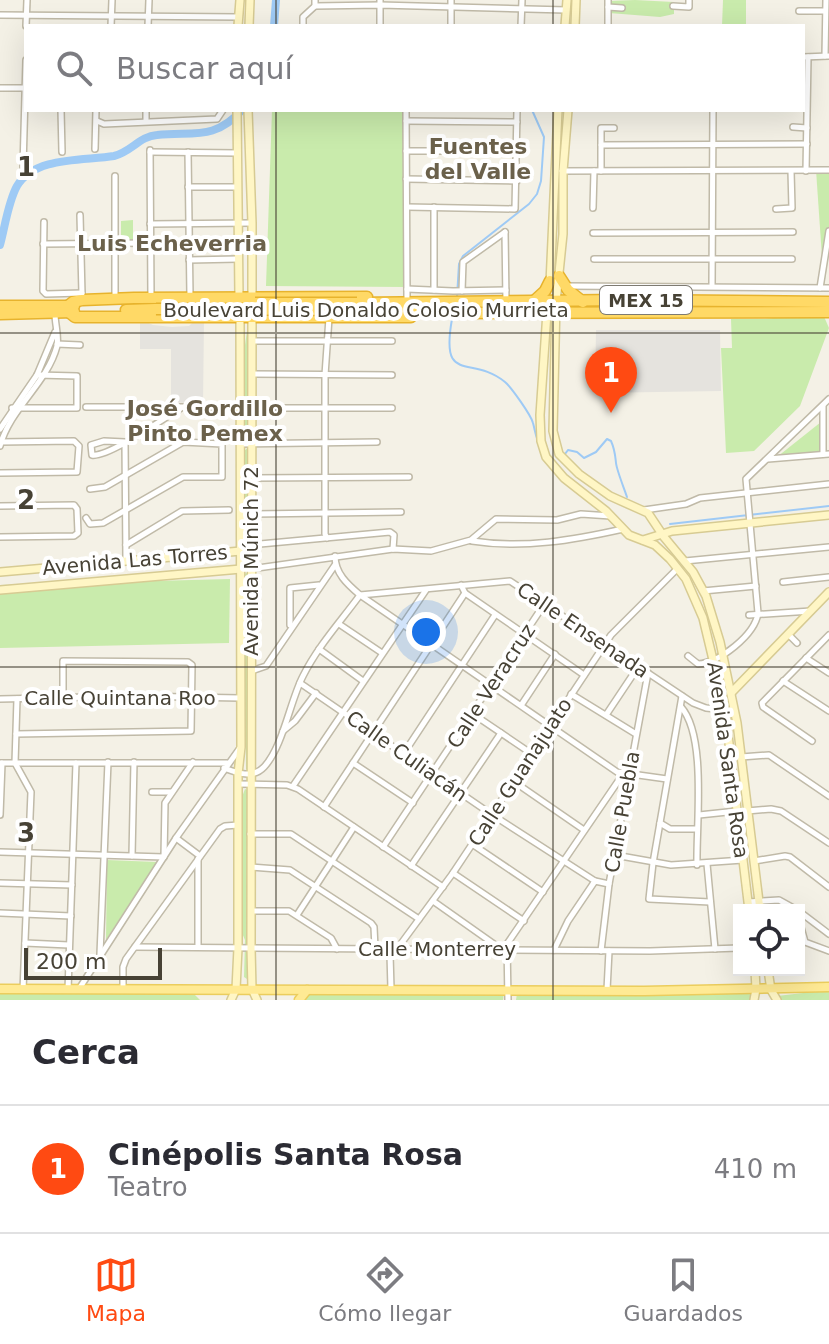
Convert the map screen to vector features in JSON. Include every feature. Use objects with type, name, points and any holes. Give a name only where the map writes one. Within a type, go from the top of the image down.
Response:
[{"type":"highway","name":"MEX 15","points":[[554,278],[583,302]]},
{"type":"highway","points":[[533,302],[554,278]]},
{"type":"highway","points":[[407,293],[454,302],[436,317],[75,317],[69,309],[82,296],[155,303],[190,296],[407,293]]},
{"type":"highway","name":"Avenida Múnich 72","points":[[252,296],[252,316]]},
{"type":"highway","name":"Boulevard Luis Donaldo Colosio Murrieta","points":[[1,310],[155,303],[357,306],[454,302],[506,296],[552,307],[622,300],[829,302]]},
{"type":"highway","points":[[218,317],[227,308],[220,297]]},
{"type":"highway","name":"Avenida Múnich 72","points":[[239,297],[240,316]]},
{"type":"highway","points":[[278,316],[272,306],[281,297]]},
{"type":"highway","name":"Boulevard Luis Donaldo Colosio Murrieta","points":[[454,302],[829,312]]},
{"type":"highway","name":"Boulevard Luis Donaldo Colosio Murrieta","points":[[1,310],[55,314],[69,309]]},
{"type":"main road","points":[[238,22],[240,0]]},
{"type":"main road","points":[[249,24],[250,0]]},
{"type":"main road","points":[[565,24],[567,0]]},
{"type":"main road","points":[[575,24],[576,0]]},
{"type":"main road","name":"Avenida Múnich 72","points":[[237,112],[239,297]]},
{"type":"main road","name":"Avenida Múnich 72","points":[[248,112],[252,296]]},
{"type":"main road","name":"Avenida Santa Rosa","points":[[558,112],[553,171],[554,278],[540,415],[543,448],[554,469],[623,529],[681,565],[699,606],[725,710],[749,904]]},
{"type":"main road","name":"Avenida Santa Rosa","points":[[554,278],[563,234],[563,171],[568,112]]},
{"type":"main road","name":"Avenida Santa Rosa","points":[[552,307],[553,431],[556,445],[567,464],[579,474],[610,496],[644,510],[681,565],[703,591],[731,693],[759,904]]},
{"type":"main road","name":"Avenida Múnich 72","points":[[231,1000],[236,989],[238,948],[238,774],[241,747],[240,316]]},
{"type":"main road","name":"Avenida Múnich 72","points":[[252,316],[250,834],[252,989],[257,1000]]},
{"type":"main road","points":[[614,518],[624,503]]},
{"type":"main road","points":[[643,540],[749,519],[829,515]]},
{"type":"main road","name":"Avenida Las Torres","points":[[0,572],[251,552]]},
{"type":"main road","name":"Avenida Las Torres","points":[[1,590],[250,569]]},
{"type":"main road","points":[[731,693],[829,592]]},
{"type":"main road","points":[[754,1000],[755,976]]},
{"type":"main road","points":[[769,976],[771,990],[777,1000]]},
{"type":"main road","points":[[0,989],[771,990],[829,987]]},
{"type":"main road","points":[[195,989],[201,1000]]},
{"type":"main road","points":[[299,1000],[307,990]]},
{"type":"street","points":[[26,24],[27,0]]},
{"type":"street","points":[[111,24],[112,0]]},
{"type":"street","points":[[148,24],[149,0]]},
{"type":"street","points":[[451,0],[451,24]]},
{"type":"street","points":[[521,24],[522,0]]},
{"type":"street","points":[[806,171],[806,57],[827,56],[826,0]]},
{"type":"street","points":[[380,2],[380,24]]},
{"type":"street","points":[[303,24],[303,17],[315,3],[380,2],[451,8],[566,10]]},
{"type":"street","points":[[673,6],[689,3]]},
{"type":"street","points":[[608,4],[622,8]]},
{"type":"street","points":[[799,11],[825,11]]},
{"type":"street","points":[[0,15],[238,22]]},
{"type":"street","points":[[0,88],[24,88]]},
{"type":"street","points":[[23,167],[24,112]]},
{"type":"street","points":[[61,112],[62,152]]},
{"type":"street","points":[[95,149],[96,112]]},
{"type":"street","points":[[146,112],[146,121]]},
{"type":"street","points":[[97,121],[104,124],[217,119],[222,112]]},
{"type":"street","points":[[406,112],[407,293],[434,290],[454,302],[463,262],[505,232],[506,296]]},
{"type":"street","points":[[407,207],[515,209],[517,112]]},
{"type":"street","points":[[712,286],[713,112]]},
{"type":"street","points":[[406,121],[517,122]]},
{"type":"street","points":[[793,127],[807,128]]},
{"type":"street","points":[[593,208],[601,128],[614,128]]},
{"type":"street","points":[[601,145],[807,144]]},
{"type":"street","points":[[155,303],[150,243],[150,151],[239,153]]},
{"type":"street","points":[[406,151],[517,151]]},
{"type":"street","points":[[188,152],[190,296]]},
{"type":"street","points":[[553,171],[829,170]]},
{"type":"street","points":[[776,209],[792,208],[791,171]]},
{"type":"street","points":[[115,176],[115,299]]},
{"type":"street","points":[[406,179],[517,181]]},
{"type":"street","points":[[188,187],[239,187]]},
{"type":"street","points":[[434,207],[434,290]]},
{"type":"street","points":[[44,222],[43,291],[46,294],[82,296],[80,215]]},
{"type":"street","points":[[150,224],[252,223]]},
{"type":"street","points":[[807,301],[820,288],[829,231]]},
{"type":"street","points":[[593,233],[793,232]]},
{"type":"street","points":[[43,244],[150,243]]},
{"type":"street","points":[[189,260],[238,259]]},
{"type":"street","points":[[594,259],[792,259]]},
{"type":"street","points":[[566,286],[829,288]]},
{"type":"street","points":[[0,429],[40,375],[55,344],[55,314]]},
{"type":"street","points":[[327,538],[324,408],[330,317]]},
{"type":"street","points":[[252,341],[392,341]]},
{"type":"street","points":[[55,344],[80,345]]},
{"type":"street","points":[[252,374],[392,375]]},
{"type":"street","points":[[14,409],[77,408],[77,376],[40,375]]},
{"type":"street","points":[[688,656],[698,664],[723,657],[753,626],[758,613],[746,479],[829,399]]},
{"type":"street","points":[[767,459],[826,454],[823,405]]},
{"type":"street","points":[[86,407],[239,407]]},
{"type":"street","points":[[125,442],[94,442],[90,451],[100,456],[125,442],[181,408]]},
{"type":"street","points":[[252,408],[392,408]]},
{"type":"street","points":[[0,473],[75,473],[78,470],[79,446],[74,441],[0,443],[14,409]]},
{"type":"street","points":[[125,442],[126,560]]},
{"type":"street","points":[[86,518],[90,524],[98,524],[183,477],[222,477],[222,443],[183,442],[100,489],[90,489]]},
{"type":"street","points":[[239,444],[377,442]]},
{"type":"street","points":[[251,478],[409,477]]},
{"type":"street","points":[[644,510],[686,504],[700,498],[829,484]]},
{"type":"street","points":[[0,506],[74,505],[77,509],[78,533],[74,536],[0,537]]},
{"type":"street","points":[[126,545],[182,511],[229,510]]},
{"type":"street","points":[[252,514],[401,512]]},
{"type":"street","name":"Avenida Las Torres","points":[[471,540],[496,519],[557,520],[581,514],[614,518]]},
{"type":"street","name":"Avenida Las Torres","points":[[250,569],[393,549],[426,551],[471,540],[498,545],[536,543],[596,536],[623,529]]},
{"type":"street","name":"Avenida Las Torres","points":[[251,552],[260,544],[390,532],[394,535],[393,549]]},
{"type":"street","points":[[681,565],[829,547]]},
{"type":"street","points":[[335,556],[335,565],[347,585],[360,595],[617,772],[667,779]]},
{"type":"street","points":[[251,671],[264,669],[335,565]]},
{"type":"street","name":"Calle Guanajuato","points":[[395,950],[453,873],[611,635],[681,565]]},
{"type":"street","points":[[783,582],[829,577]]},
{"type":"street","name":"Calle Ensenada","points":[[360,595],[510,581],[682,696],[700,706],[725,710]]},
{"type":"street","points":[[290,628],[290,588],[320,585]]},
{"type":"street","points":[[461,585],[465,593],[495,615],[584,675]]},
{"type":"street","points":[[703,591],[756,586]]},
{"type":"street","points":[[293,786],[426,589]]},
{"type":"street","points":[[324,807],[465,593]]},
{"type":"street","points":[[0,815],[1,763],[193,762],[226,765],[238,774],[250,774],[264,766],[283,731],[300,683],[319,649],[360,595]]},
{"type":"street","name":"Calle Veracruz","points":[[383,847],[545,603]]},
{"type":"street","points":[[749,615],[811,611]]},
{"type":"street","points":[[404,753],[495,615]]},
{"type":"street","points":[[339,624],[382,653]]},
{"type":"street","points":[[788,634],[797,643]]},
{"type":"street","points":[[812,741],[762,705],[829,635]]},
{"type":"street","points":[[319,649],[363,681]]},
{"type":"street","points":[[522,704],[555,654]]},
{"type":"street","points":[[806,658],[829,673]]},
{"type":"street","points":[[16,734],[191,731],[192,665],[188,662],[63,661],[63,698]]},
{"type":"street","points":[[606,715],[638,667]]},
{"type":"street","name":"Calle Puebla","points":[[601,951],[626,774],[648,673]]},
{"type":"street","points":[[783,681],[829,711]]},
{"type":"street","name":"Calle Culiacán","points":[[300,683],[563,861],[595,881],[609,884]]},
{"type":"street","points":[[283,731],[295,721],[316,693]]},
{"type":"street","points":[[571,694],[636,734]]},
{"type":"street","points":[[682,696],[649,899],[710,902]]},
{"type":"street","name":"Calle Quintana Roo","points":[[0,699],[240,698]]},
{"type":"street","points":[[17,699],[15,763],[31,789],[23,991]]},
{"type":"street","points":[[680,706],[688,716],[694,734],[699,815],[696,829],[697,865]]},
{"type":"street","points":[[473,714],[532,754]]},
{"type":"street","points":[[411,866],[501,733]]},
{"type":"street","points":[[78,990],[176,838],[241,747]]},
{"type":"street","points":[[741,757],[769,755],[829,796]]},
{"type":"street","points":[[100,955],[108,762]]},
{"type":"street","points":[[132,856],[134,762]]},
{"type":"street","points":[[164,857],[164,807],[193,762]]},
{"type":"street","points":[[68,991],[76,763]]},
{"type":"street","points":[[353,763],[413,803]]},
{"type":"street","points":[[508,1000],[504,949],[584,830],[626,774]]},
{"type":"street","points":[[513,781],[584,830]]},
{"type":"street","points":[[238,784],[293,786],[443,887]]},
{"type":"street","points":[[152,792],[172,792]]},
{"type":"street","points":[[699,815],[738,811]]},
{"type":"street","points":[[747,811],[781,811],[829,843]]},
{"type":"street","points":[[660,823],[670,829],[696,829]]},
{"type":"street","points":[[123,990],[123,963],[222,827],[238,825]]},
{"type":"street","points":[[297,915],[354,827]]},
{"type":"street","points":[[250,834],[291,834],[419,919]]},
{"type":"street","points":[[176,838],[199,857]]},
{"type":"street","points":[[472,844],[543,892]]},
{"type":"street","points":[[0,852],[164,857]]},
{"type":"street","points":[[615,855],[653,863],[697,865],[743,860]]},
{"type":"street","points":[[198,947],[199,857]]},
{"type":"street","points":[[754,861],[790,857],[829,887]]},
{"type":"street","points":[[707,864],[715,949]]},
{"type":"street","points":[[251,867],[290,870],[373,925],[375,948]]},
{"type":"street","points":[[453,873],[524,921]]},
{"type":"street","points":[[554,950],[561,932],[595,881]]},
{"type":"street","points":[[0,883],[72,885]]},
{"type":"street","points":[[766,904],[781,900],[788,904]]},
{"type":"street","points":[[433,901],[504,949]]},
{"type":"street","points":[[251,911],[281,911],[297,915],[331,938],[337,949]]},
{"type":"street","points":[[0,913],[71,916]]},
{"type":"street","points":[[805,916],[829,934]]},
{"type":"street","points":[[805,942],[829,951]]},
{"type":"street","points":[[25,943],[69,945]]},
{"type":"street","name":"Calle Monterrey","points":[[135,947],[601,951],[733,948]]},
{"type":"street","points":[[391,989],[390,954],[395,950]]},
{"type":"street","points":[[607,990],[609,951]]},
{"type":"green space","points":[[723,0],[746,0],[746,24],[722,24]]},
{"type":"green space","points":[[609,1],[674,2],[674,14],[660,17],[609,13]]},
{"type":"green space","points":[[272,112],[404,112],[405,287],[266,286]]},
{"type":"green space","points":[[816,170],[829,171],[829,253],[824,286]]},
{"type":"green space","points":[[133,220],[133,240],[121,241],[121,221]]},
{"type":"green space","points":[[822,312],[829,328],[800,406],[754,451],[726,453],[721,348],[732,348],[731,319],[765,319]]},
{"type":"green space","points":[[249,317],[250,440],[245,439],[245,345]]},
{"type":"green space","points":[[821,422],[824,451],[777,457]]},
{"type":"green space","points":[[249,447],[248,551],[244,550],[244,451]]},
{"type":"green space","points":[[247,573],[249,771],[246,769],[244,574]]},
{"type":"green space","points":[[230,579],[229,643],[0,648],[0,585]]},
{"type":"green space","points":[[245,789],[249,791],[247,979],[244,977],[245,940],[242,933],[242,797]]},
{"type":"green space","points":[[107,860],[157,862],[106,940]]},
{"type":"green space","points":[[190,990],[200,1000],[0,1000],[0,993]]},
{"type":"green space","points":[[829,990],[829,1000],[778,1000],[777,996]]},
{"type":"green space","points":[[504,991],[503,1000],[304,1000],[313,992]]},
{"type":"green space","points":[[517,993],[753,993],[753,1000],[516,1000]]},
{"type":"shaded area","points":[[140,319],[153,325],[172,327],[204,321],[203,404],[171,402],[171,349],[140,349]]},
{"type":"shaded area","points":[[596,330],[720,330],[721,391],[595,393]]},
{"type":"waterway","points":[[274,24],[276,0]]},
{"type":"waterway","points":[[0,245],[14,192],[25,176],[36,169],[61,162],[114,156],[151,136],[202,133],[222,126],[240,112]]},
{"type":"waterway","points":[[457,297],[459,264],[463,256],[529,204],[537,194],[544,137],[533,112]]},
{"type":"waterway","points":[[452,319],[449,340],[450,353],[455,361],[505,382],[529,414],[538,441]]},
{"type":"waterway","points":[[565,454],[568,450],[584,458],[596,452],[607,439],[611,441],[627,497]]},
{"type":"waterway","points":[[670,524],[829,506]]},
{"type":"place","name":"Cinépolis Santa Rosa","points":[[611,413]]},
{"type":"district","name":"Fuentes del Valle","points":[[478,158]]},
{"type":"district","name":"Luis Echeverria","points":[[172,243]]},
{"type":"district","name":"José Gordillo Pinto Pemex","points":[[205,420]]}]
